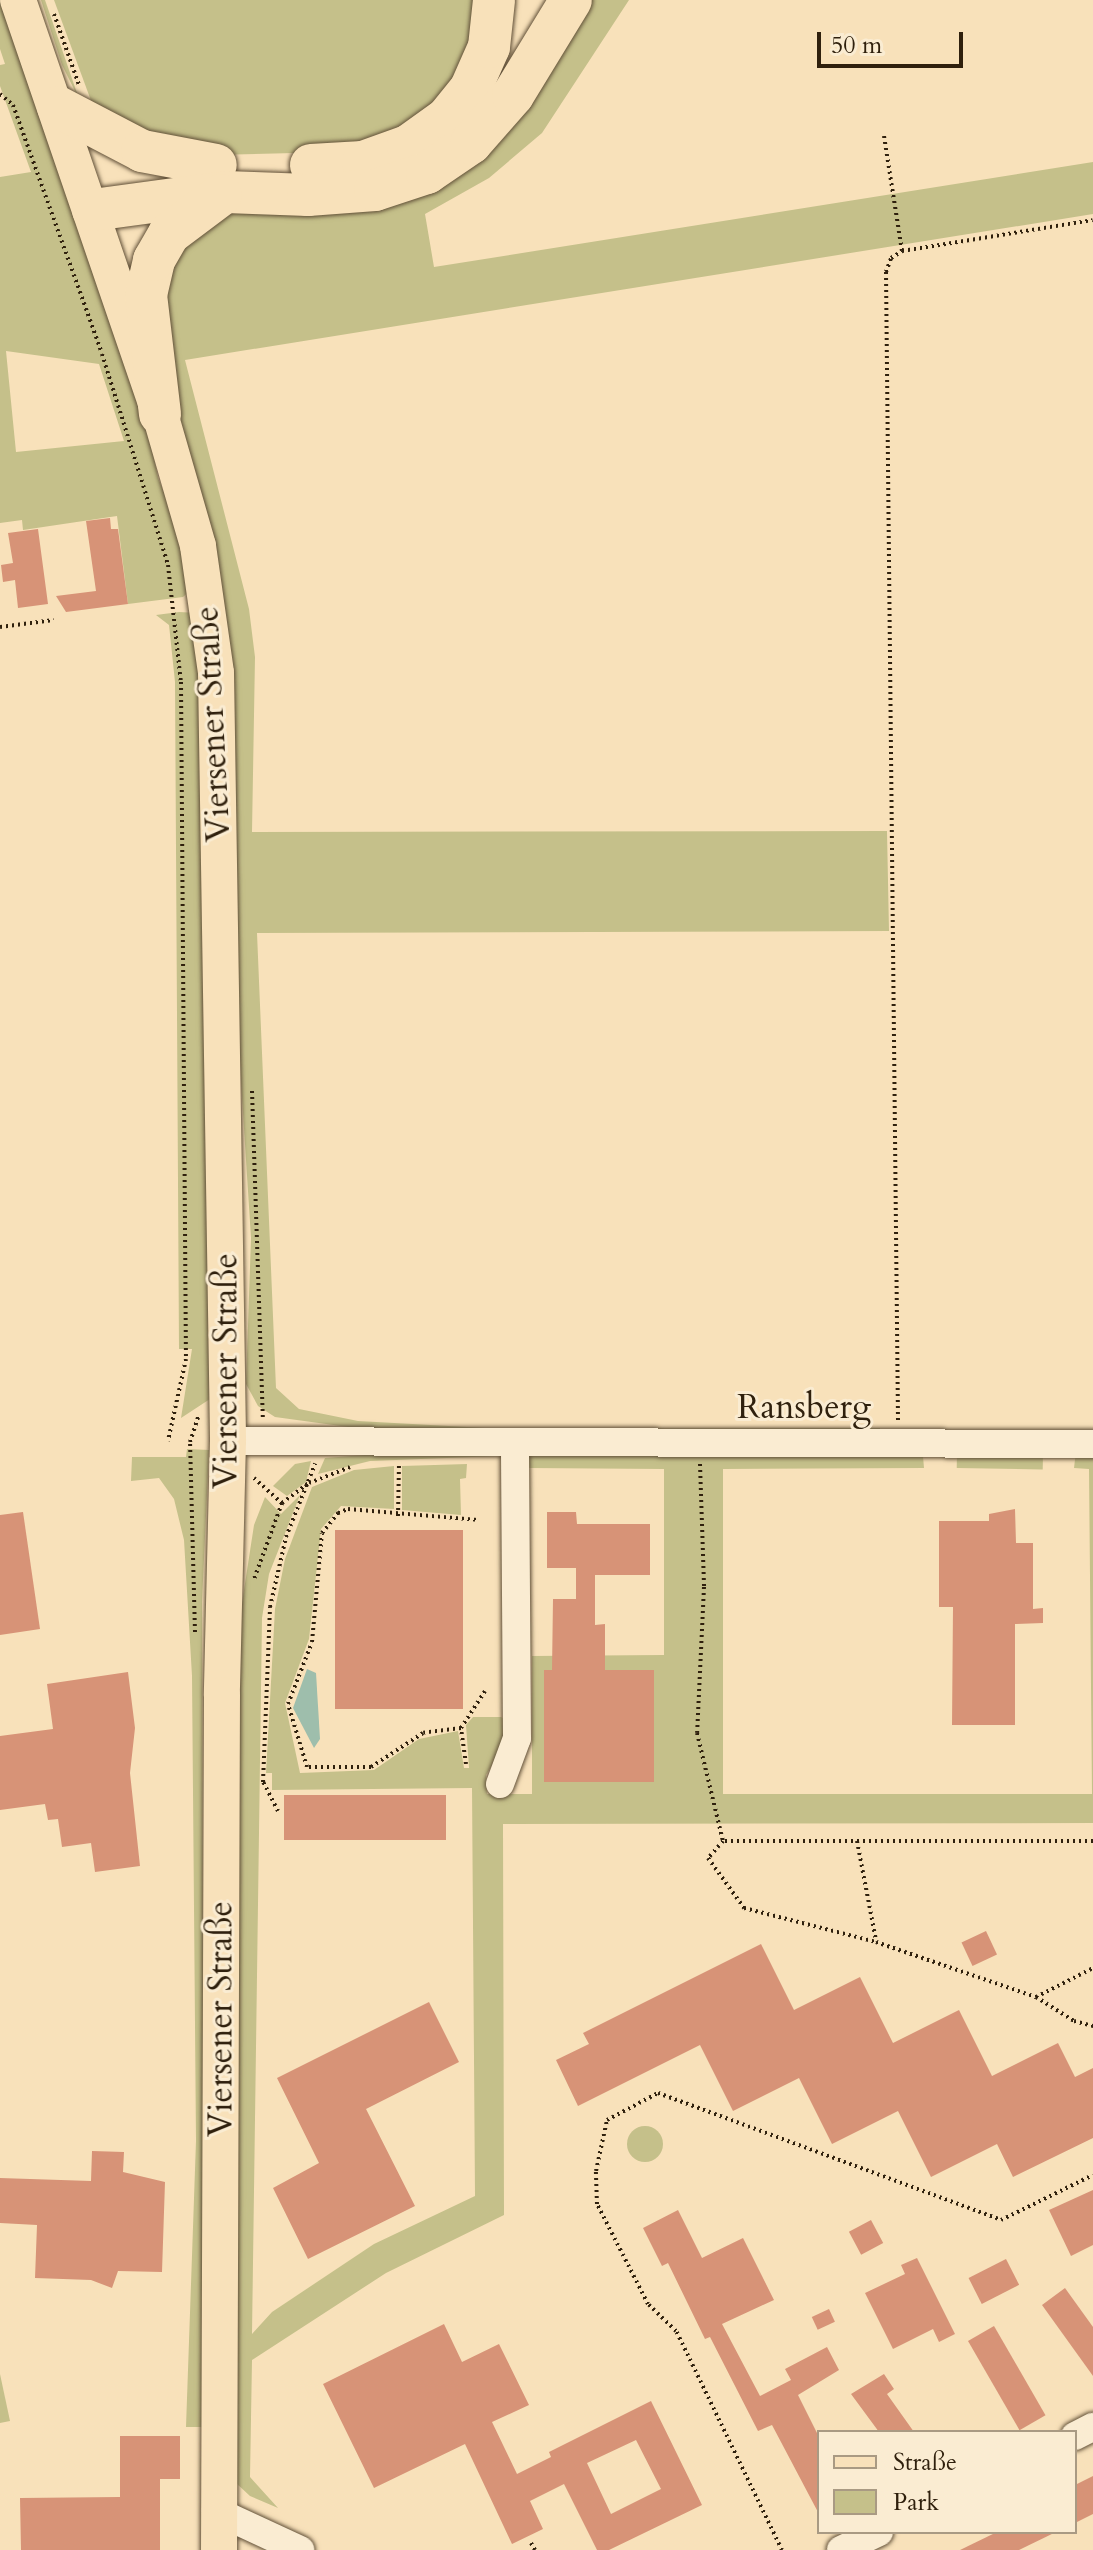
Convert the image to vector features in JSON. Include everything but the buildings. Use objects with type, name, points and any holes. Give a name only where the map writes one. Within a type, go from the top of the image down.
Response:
[{"type":"highway","points":[[89,199],[335,166],[408,146],[447,118],[470,90],[489,47],[494,0]]},
{"type":"highway","points":[[58,107],[142,151],[221,179],[308,195],[375,190],[427,173],[471,143],[513,95],[571,0]]},
{"type":"highway","points":[[160,414],[146,295],[154,260],[169,234],[221,179]]},
{"type":"main road","name":"Viersener Straße","points":[[18,0],[58,107],[160,414],[198,546],[216,673],[228,1441],[216,2511],[219,2550]]},
{"type":"street","name":"Ransberg","points":[[228,1441],[1093,1444]]},
{"type":"street","points":[[500,1784],[517,1738],[515,1443]]},
{"type":"street","points":[[216,2511],[300,2550]]},
{"type":"street","points":[[841,2550],[875,2534]]},
{"type":"path","points":[[0,94],[13,105],[168,565],[181,682],[186,1359],[168,1441]]},
{"type":"path","points":[[884,136],[902,251]]},
{"type":"path","points":[[898,1444],[886,272],[891,258],[902,251],[1093,220]]},
{"type":"path","points":[[0,627],[54,620]]},
{"type":"path","points":[[197,1638],[190,1442],[201,1403]]},
{"type":"path","points":[[278,1811],[263,1782],[270,1607],[286,1537],[314,1470],[320,1442]]},
{"type":"path","points":[[701,1444],[704,1587],[697,1733],[723,1841]]},
{"type":"path","points":[[398,1516],[399,1462]]},
{"type":"path","points":[[461,1728],[423,1733],[371,1767],[307,1767],[288,1704],[312,1642],[323,1529],[348,1509],[398,1516],[478,1520]]},
{"type":"path","points":[[466,1764],[461,1728],[485,1691]]},
{"type":"path","points":[[1093,1841],[723,1841],[708,1858],[744,1908],[876,1942],[1036,1997],[1074,2021],[1093,2026]]},
{"type":"path","points":[[857,1841],[876,1942]]},
{"type":"path","points":[[1036,1997],[1093,1968]]},
{"type":"path","points":[[782,2550],[676,2331],[648,2304],[597,2204],[596,2171],[607,2120],[658,2093],[1001,2220],[1093,2175]]},
{"type":"path","points":[[531,2543],[535,2550]]},
{"type":"green space","points":[[0,0],[4,0],[145,411],[158,478],[178,526],[192,589],[183,597],[128,604],[117,516],[23,530],[22,520],[0,523],[0,177],[31,172],[0,86],[0,65],[5,64],[0,49]],"holes":[[[6,351],[99,364],[124,441],[16,452]]]},
{"type":"green space","points":[[41,0],[45,0],[79,99],[62,65]]},
{"type":"green space","points":[[54,0],[478,0],[475,38],[452,88],[400,133],[335,152],[214,155],[97,117]]},
{"type":"green space","points":[[589,0],[629,0],[542,133],[489,178],[425,214],[434,267],[1093,162],[1093,214],[185,360],[249,609],[255,657],[252,832],[887,831],[889,931],[257,933],[276,1388],[299,1409],[358,1421],[503,1429],[880,1428],[880,1435],[419,1432],[348,1427],[275,1417],[258,1406],[246,1384],[251,1238],[231,925],[161,267],[223,207],[389,203]]},
{"type":"green space","points":[[198,613],[210,1399],[181,1418],[192,1349],[179,1349],[175,682],[169,625],[156,615]]},
{"type":"green space","points":[[187,1449],[209,1450],[202,1602],[204,2427],[186,2427],[196,2141],[192,1676],[184,1540],[174,1499],[159,1478],[131,1481],[132,1457],[186,1457]]},
{"type":"green space","points":[[1076,1451],[1093,1451],[1093,1823],[503,1824],[504,2215],[386,2273],[252,2360],[250,2477],[278,2508],[250,2496],[236,2483],[238,1629],[254,1525],[265,1497],[281,1514],[300,1495],[269,1574],[262,1618],[252,2334],[272,2312],[374,2244],[475,2196],[472,1788],[272,1790],[272,1773],[266,1773],[275,1609],[285,1559],[312,1487],[354,1470],[394,1466],[394,1509],[341,1506],[321,1529],[309,1639],[285,1703],[300,1773],[374,1770],[419,1739],[458,1731],[464,1768],[469,1768],[466,1725],[473,1717],[501,1717],[508,1721],[508,1739],[486,1775],[487,1794],[532,1794],[532,1656],[664,1655],[664,1469],[528,1468],[527,1453],[923,1456],[924,1468],[723,1469],[723,1794],[1092,1794],[1089,1469],[1074,1468]]},
{"type":"green space","points":[[404,1452],[498,1456],[370,1461],[318,1474],[325,1458]]},
{"type":"green space","points":[[957,1452],[1043,1454],[1043,1469],[957,1468]]},
{"type":"green space","points":[[311,1461],[306,1482],[287,1496],[273,1486],[295,1464]]},
{"type":"green space","points":[[467,1464],[466,1478],[460,1479],[461,1515],[402,1510],[402,1466]]},
{"type":"green space","points":[[645,2126],[657,2132],[663,2144],[657,2156],[645,2162],[633,2156],[627,2144],[633,2132]]},
{"type":"green space","points":[[0,2374],[10,2421],[0,2423]]},
{"type":"shaded area","points":[[307,1669],[316,1673],[320,1739],[314,1748],[293,1708]]}]
